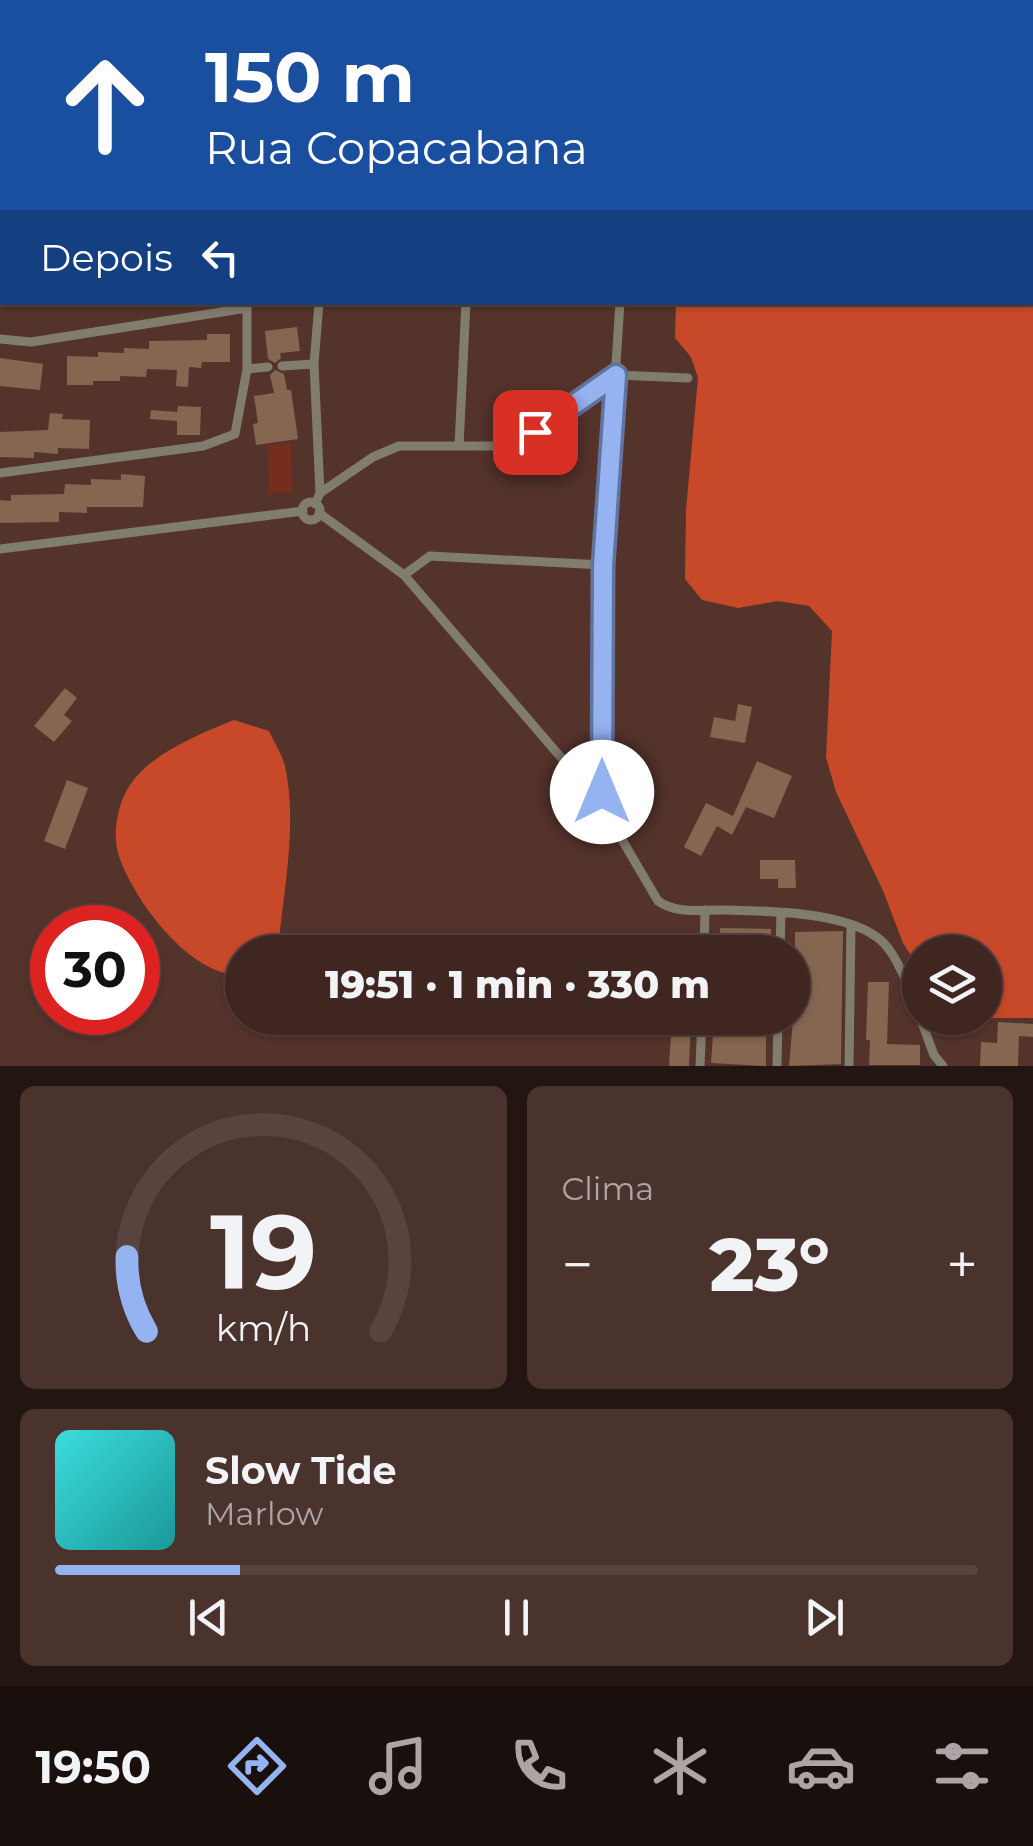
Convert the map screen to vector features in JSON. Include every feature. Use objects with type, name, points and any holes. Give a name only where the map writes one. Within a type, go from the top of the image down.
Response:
[{"type":"street","points":[[318,508],[314,364],[319,305]]},
{"type":"street","points":[[459,446],[466,305]]},
{"type":"street","points":[[601,804],[603,566],[620,305]]},
{"type":"street","points":[[0,339],[31,342],[247,306],[246,369],[235,434],[203,446],[0,474]]},
{"type":"street","points":[[282,366],[314,364]]},
{"type":"street","points":[[246,369],[268,367]]},
{"type":"street","points":[[320,493],[386,450],[414,444],[500,446],[519,440],[616,375],[688,378]]},
{"type":"street","points":[[0,549],[302,511],[307,504],[318,508],[404,575],[601,804],[654,897],[674,909],[781,912],[872,934],[888,947],[943,1066]]},
{"type":"street","points":[[404,575],[430,556],[603,566]]},
{"type":"street","points":[[704,935],[705,910]]},
{"type":"street","points":[[780,935],[781,912]]},
{"type":"street","points":[[849,1066],[851,926]]},
{"type":"street","points":[[700,1066],[701,1035]]},
{"type":"street","points":[[776,1066],[777,1035]]},
{"type":"street","points":[[929,1042],[929,1066]]},
{"type":"shaded area","points":[[676,305],[1033,305],[1033,1018],[1002,1018],[1002,935],[902,935],[902,940],[836,792],[826,757],[832,631],[809,606],[778,601],[738,608],[702,600],[685,579],[686,510],[698,378],[691,357],[675,338]]},
{"type":"shaded area","points":[[291,444],[292,493],[269,493],[268,445]]},
{"type":"shaded area","points":[[234,720],[269,731],[285,766],[290,808],[279,935],[225,935],[225,972],[185,951],[160,925],[160,905],[145,905],[128,877],[116,841],[122,801],[139,774],[177,746]]},
{"type":"building","points":[[297,327],[300,351],[280,353],[281,358],[275,363],[268,359],[265,331]]},
{"type":"building","points":[[207,334],[230,334],[230,362],[202,362],[201,368],[189,367],[188,387],[176,386],[177,370],[147,369],[146,377],[120,376],[120,381],[67,385],[67,356],[98,357],[98,352],[149,349],[149,341],[207,340]]},
{"type":"building","points":[[0,358],[43,364],[40,390],[0,386]]},
{"type":"building","points":[[275,370],[284,374],[287,390],[291,390],[298,439],[256,445],[254,396],[274,393],[270,375]]},
{"type":"building","points":[[178,406],[201,407],[200,435],[177,435],[177,421],[150,419],[151,410],[177,412]]},
{"type":"building","points":[[50,413],[63,414],[62,419],[90,420],[89,449],[58,448],[58,454],[34,452],[34,458],[0,457],[0,432],[48,430]]},
{"type":"building","points":[[121,474],[145,476],[143,507],[87,507],[87,513],[59,512],[59,522],[0,523],[0,500],[11,501],[11,495],[64,494],[65,484],[91,485],[91,479],[121,480]]},
{"type":"building","points":[[65,688],[77,698],[64,715],[72,721],[54,742],[34,726]]},
{"type":"building","points":[[738,704],[752,707],[745,743],[710,737],[714,717],[735,721]]},
{"type":"building","points":[[757,761],[792,776],[774,818],[746,807],[732,835],[717,826],[701,856],[684,847],[706,803],[733,816]]},
{"type":"building","points":[[67,780],[88,788],[65,849],[44,841]]},
{"type":"building","points":[[760,860],[795,860],[796,888],[778,888],[778,879],[760,879]]},
{"type":"building","points":[[720,928],[771,929],[771,935],[720,935]]},
{"type":"building","points":[[843,931],[841,1064],[789,1066],[792,1035],[810,1035],[810,935],[795,932]]},
{"type":"building","points":[[868,982],[889,982],[887,1044],[920,1045],[920,1065],[869,1065]]},
{"type":"building","points":[[1002,1022],[1033,1024],[1033,1037],[1019,1036],[1018,1066],[980,1066],[981,1042],[997,1043]]},
{"type":"building","points":[[671,1035],[690,1035],[689,1066],[669,1066]]},
{"type":"building","points":[[713,1035],[766,1035],[766,1066],[711,1063]]},
{"type":"route","points":[[535,432],[616,375],[603,566],[602,792]]}]
